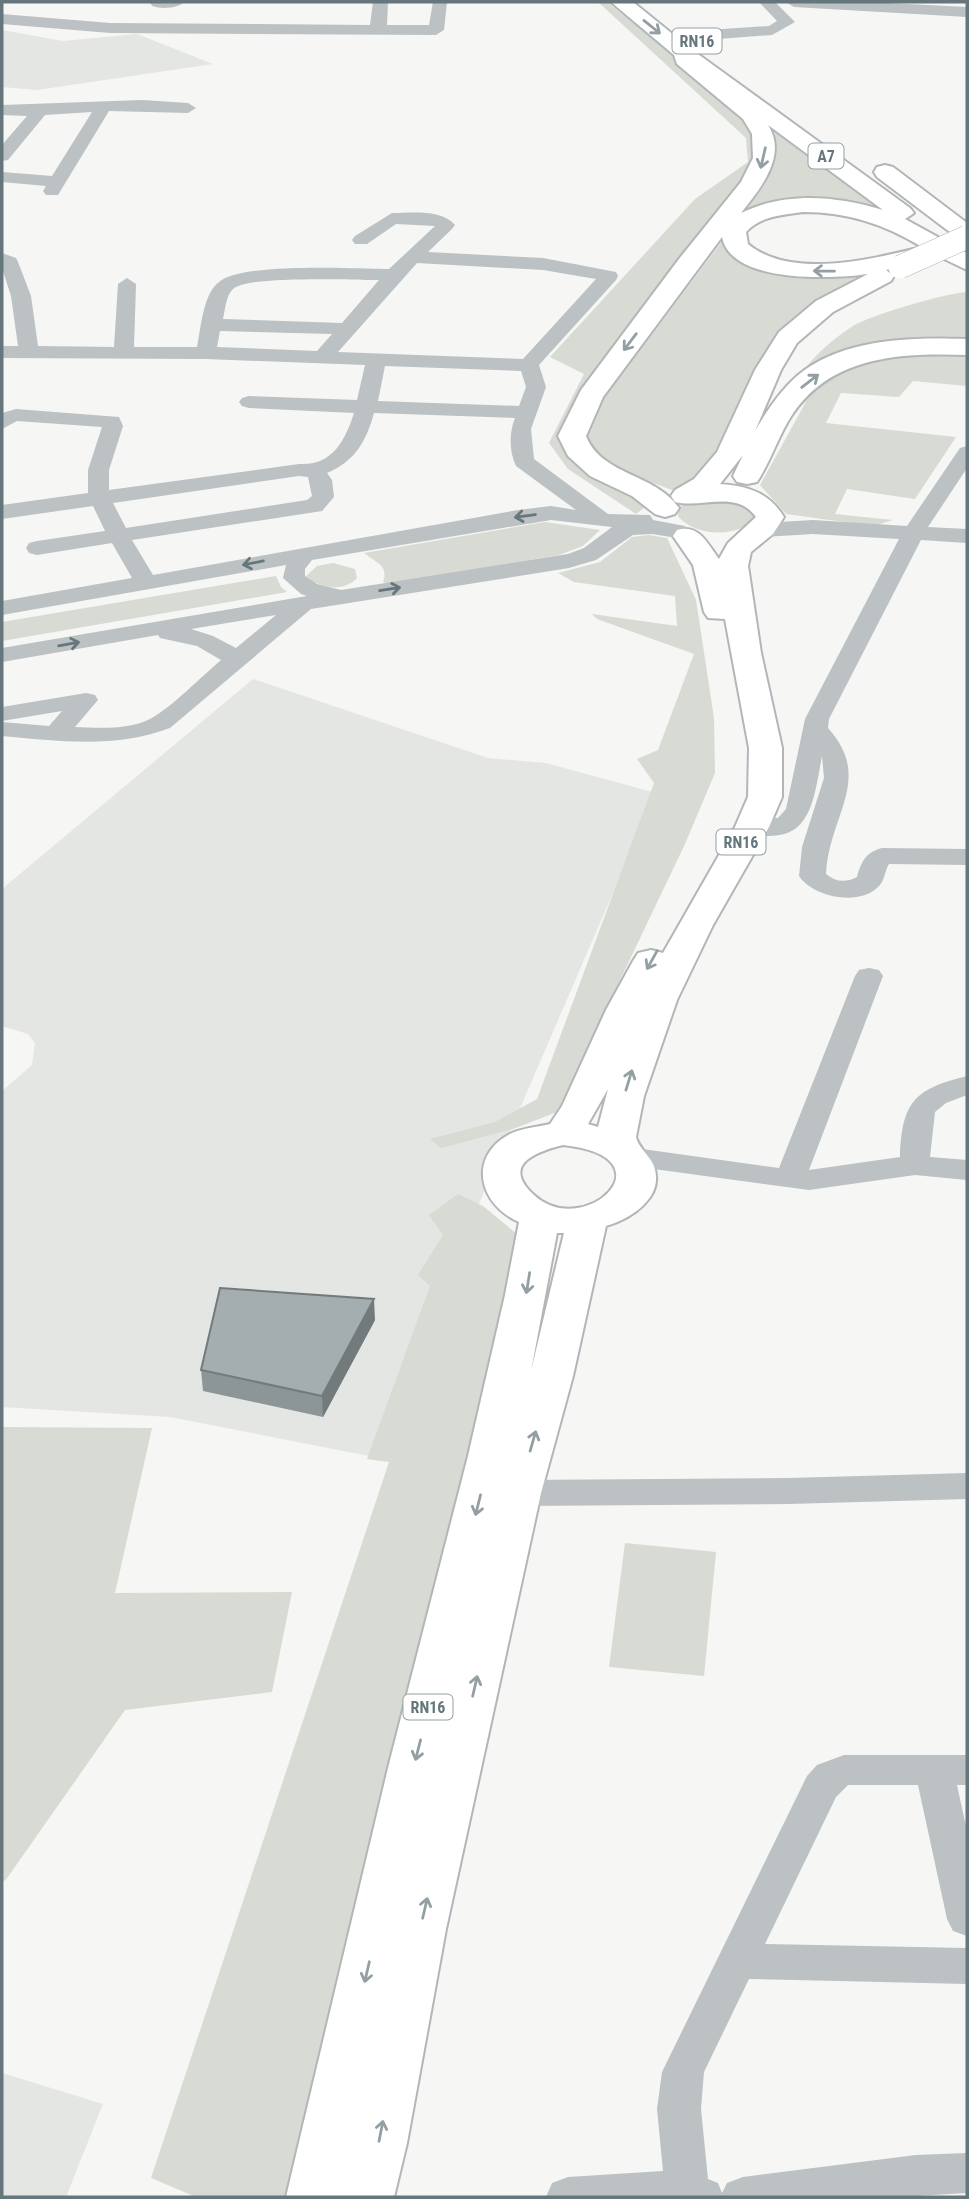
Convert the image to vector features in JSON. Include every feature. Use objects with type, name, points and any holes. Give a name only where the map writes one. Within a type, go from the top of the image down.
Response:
[{"type":"highway","name":"RN16","points":[[621,2],[813,121]]},
{"type":"highway","name":"RN16","points":[[648,2],[688,44]]},
{"type":"highway","name":"RN16","points":[[688,44],[684,60],[751,115],[763,134],[765,158],[752,184],[590,396],[572,436],[580,454],[593,466],[652,496],[677,516],[732,540],[765,526]]},
{"type":"highway","name":"A7","points":[[688,44],[952,247],[967,262]]},
{"type":"highway","name":"A7","points":[[747,79],[967,243]]},
{"type":"highway","points":[[765,526],[762,505],[748,488],[744,466],[783,371],[810,336],[832,314],[938,250],[967,236],[864,157]]},
{"type":"highway","points":[[938,250],[867,268],[802,271],[746,255],[735,243],[734,232],[750,216],[783,207],[842,206],[873,212],[892,220],[967,262]]},
{"type":"highway","points":[[677,516],[723,466],[779,350],[793,332],[831,301],[905,271],[967,251]]},
{"type":"highway","points":[[748,488],[770,430],[789,400],[808,379],[833,365],[894,349],[967,347]]},
{"type":"highway","points":[[677,516],[719,492],[748,488]]},
{"type":"highway","name":"RN16","points":[[563,1133],[582,1106],[624,1010],[673,923],[690,886],[732,817],[745,777],[742,737],[712,575],[702,552],[677,516]]},
{"type":"highway","name":"RN16","points":[[622,1152],[582,1134],[563,1133],[524,1143],[514,1149],[501,1165],[501,1186],[507,1196],[521,1208],[540,1216],[564,1220],[588,1219],[604,1214],[628,1199],[636,1178],[635,1167],[622,1152],[615,1128],[641,1041],[663,987],[765,799],[767,772],[734,568],[738,550],[765,526]]},
{"type":"highway","name":"RN16","points":[[315,2197],[413,1768],[490,1456],[526,1294],[540,1216]]},
{"type":"highway","name":"RN16","points":[[365,2197],[379,2143],[420,1929],[518,1493],[551,1376],[588,1219]]},
{"type":"street","points":[[156,3],[176,2]]},
{"type":"street","points":[[374,30],[379,26],[380,2]]},
{"type":"street","points":[[2,19],[110,28],[436,30],[440,2]]},
{"type":"street","points":[[688,44],[783,26],[787,22],[766,2]]},
{"type":"street","points":[[797,2],[917,6],[967,12]]},
{"type":"street","points":[[2,110],[39,112],[147,105],[188,108]]},
{"type":"street","points":[[2,177],[55,186],[103,108]]},
{"type":"street","points":[[5,148],[39,112]]},
{"type":"street","points":[[324,356],[394,275],[444,230],[446,225],[444,222],[392,218],[361,240]]},
{"type":"street","points":[[412,257],[543,264],[609,276],[529,365]]},
{"type":"street","points":[[2,258],[9,262],[12,296],[26,321],[29,352]]},
{"type":"street","points":[[206,353],[225,286],[241,279],[273,276],[394,275]]},
{"type":"street","points":[[124,351],[127,284]]},
{"type":"street","points":[[2,321],[26,321]]},
{"type":"street","points":[[213,325],[348,329]]},
{"type":"street","points":[[2,352],[206,353],[529,365]]},
{"type":"street","points":[[2,512],[294,471],[315,471],[341,459],[354,445],[377,358]]},
{"type":"street","points":[[529,365],[536,387],[526,412],[520,439],[521,451],[527,466],[570,508]]},
{"type":"street","points":[[249,402],[526,412]]},
{"type":"street","points":[[2,423],[16,415],[112,421],[113,426],[97,482],[101,498],[119,536],[147,584]]},
{"type":"street","points":[[750,827],[787,824],[795,817],[804,792],[814,728],[842,666],[913,533],[967,452]]},
{"type":"street","points":[[37,548],[314,506],[323,497],[321,480],[315,471]]},
{"type":"street","points":[[2,608],[570,508],[613,521],[677,516]]},
{"type":"street","points":[[2,655],[142,631],[306,596],[348,596],[569,561],[593,553],[611,537],[632,529],[655,527],[677,516]]},
{"type":"street","points":[[765,526],[967,536]]},
{"type":"street","points":[[312,552],[349,559],[362,567],[365,579],[348,596]]},
{"type":"street","points":[[306,596],[293,573],[312,552]]},
{"type":"street","points":[[2,729],[123,734],[149,729],[236,661],[306,596]]},
{"type":"street","points":[[142,631],[176,634],[212,643],[226,650],[236,661]]},
{"type":"street","points":[[2,714],[86,700],[57,732]]},
{"type":"street","points":[[814,728],[831,750],[838,767],[832,799],[816,844],[812,866],[812,876],[820,885],[833,888],[860,887],[869,881],[874,863],[881,856],[967,857]]},
{"type":"street","points":[[790,1179],[869,976]]},
{"type":"street","points":[[915,1165],[917,1122],[921,1107],[936,1096],[967,1085]]},
{"type":"street","points":[[622,1152],[809,1180],[915,1165],[967,1170]]},
{"type":"street","points":[[518,1493],[789,1491],[967,1486]]},
{"type":"street","points":[[568,2197],[644,2192],[692,2196],[679,2109],[683,2072],[821,1787],[831,1776],[844,1770],[951,1770],[967,1919]]},
{"type":"street","points":[[737,1961],[967,1966]]},
{"type":"street","points":[[743,2197],[916,2175],[967,2173]]},
{"type":"shaded area","points":[[598,2],[607,2],[741,110],[755,140],[755,157],[745,188],[570,436],[650,503],[636,514],[568,469],[549,443],[584,374],[550,357],[695,199],[748,162],[746,138]]},
{"type":"shaded area","points":[[2,30],[63,41],[137,34],[213,64],[37,90],[2,87]]},
{"type":"shaded area","points":[[774,124],[886,211],[777,204],[734,242],[800,270],[883,268],[822,299],[773,340],[699,482],[672,490],[618,470],[588,447],[585,432],[596,409],[756,196],[776,153]]},
{"type":"shaded area","points":[[967,292],[967,342],[918,341],[795,382],[821,351],[853,326],[909,305]]},
{"type":"shaded area","points":[[888,356],[967,356],[967,386],[913,381],[899,397],[841,393],[826,423],[956,437],[915,499],[847,489],[835,514],[893,520],[873,526],[786,514],[760,485],[813,389],[834,372]]},
{"type":"shaded area","points":[[692,499],[743,501],[756,516],[740,529],[729,532],[706,531],[685,523],[678,516],[679,507]]},
{"type":"shaded area","points":[[545,522],[600,530],[583,546],[559,555],[390,584],[383,582],[383,568],[364,553]]},
{"type":"shaded area","points":[[649,535],[667,538],[696,600],[714,718],[715,773],[685,844],[557,1112],[513,1129],[441,1148],[430,1139],[495,1122],[537,1099],[654,783],[637,759],[658,750],[694,654],[597,619],[592,614],[677,626],[675,596],[574,582],[558,573],[600,562],[632,537]]},
{"type":"shaded area","points":[[333,563],[355,569],[357,578],[346,586],[339,587],[326,586],[307,579],[306,576],[317,566]]},
{"type":"shaded area","points":[[276,576],[281,587],[287,592],[2,641],[2,622]]},
{"type":"shaded area","points":[[253,679],[488,758],[546,763],[656,793],[471,1222],[374,1457],[170,1417],[2,1407],[2,1091],[32,1065],[35,1043],[28,1034],[2,1026],[2,889]]},
{"type":"shaded area","points":[[458,1194],[483,1206],[518,1235],[465,1511],[292,2197],[196,2197],[151,2178],[389,1462],[367,1459],[430,1286],[418,1275],[443,1235],[429,1215]]},
{"type":"shaded area","points":[[2,1427],[152,1428],[115,1593],[292,1592],[272,1692],[125,1710],[5,1881],[2,1879]]},
{"type":"shaded area","points":[[625,1543],[716,1552],[704,1676],[609,1667]]},
{"type":"shaded area","points":[[2,2073],[103,2104],[66,2197],[2,2197]]},
{"type":"building","points":[[220,1288],[374,1299],[322,1396],[201,1370]]}]
